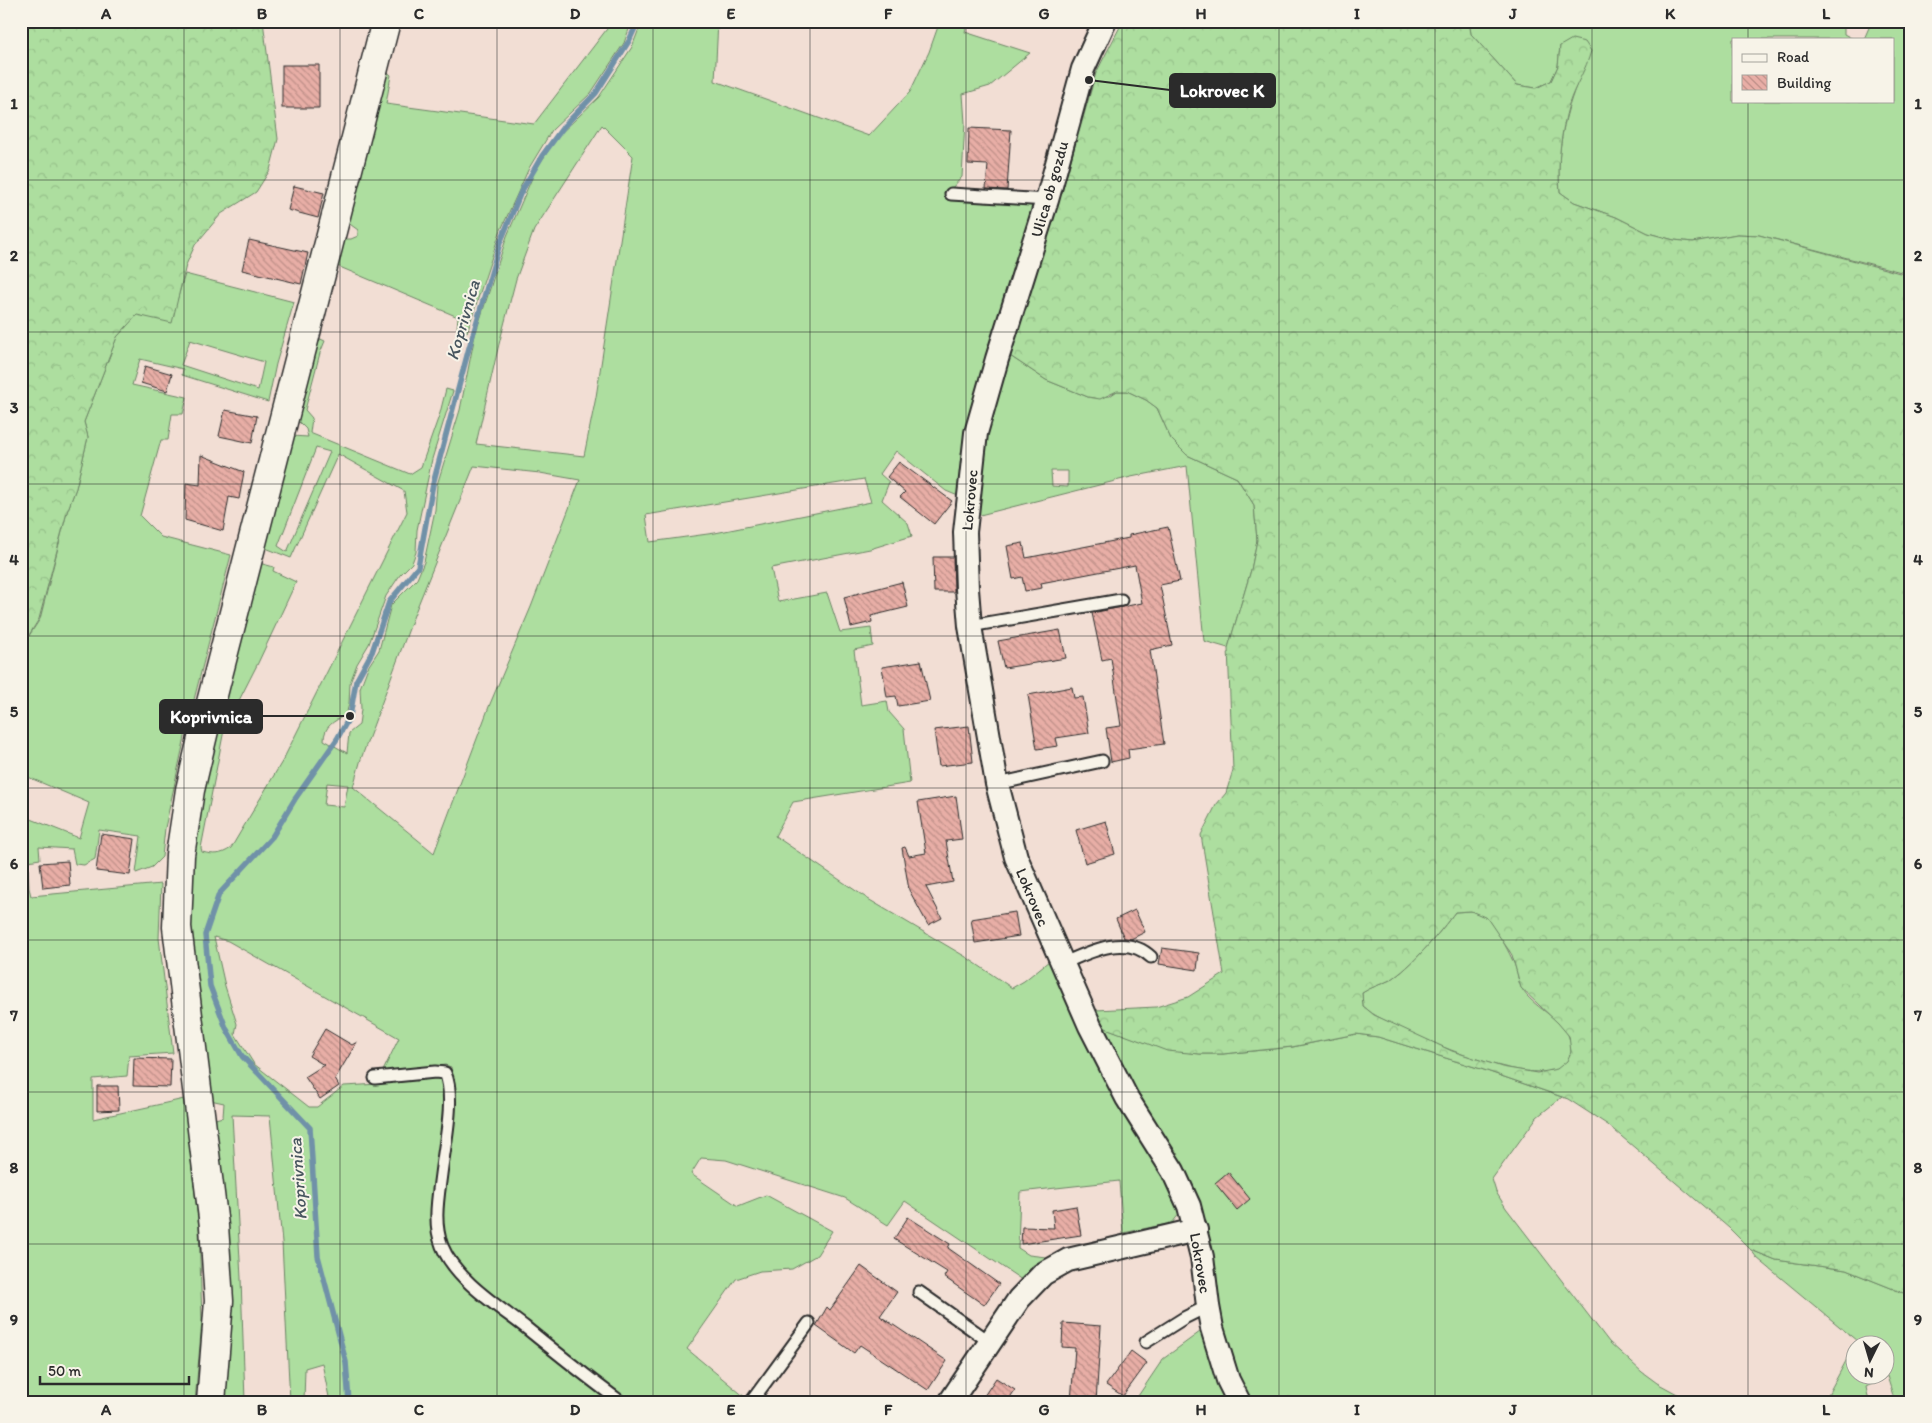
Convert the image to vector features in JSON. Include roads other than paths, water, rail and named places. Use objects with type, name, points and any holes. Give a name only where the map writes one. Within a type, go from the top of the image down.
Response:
[{"type":"street","points":[[211,1402],[219,1301],[214,1226],[177,927],[180,855],[190,790],[205,726],[386,21]]},
{"type":"street","name":"Ulica ob gozdu","points":[[997,359],[1047,200],[1082,69],[1099,24]]},
{"type":"street","name":"Lokrovec","points":[[997,359],[976,433],[965,532],[966,589],[970,626],[997,784],[1016,857],[1090,1026],[1127,1098],[1172,1171],[1189,1206],[1202,1257],[1212,1328],[1228,1380],[1239,1402]]},
{"type":"street","points":[[950,1402],[1019,1300],[1043,1274],[1068,1260],[1196,1230]]},
{"type":"lane","points":[[952,194],[1047,200]]},
{"type":"lane","points":[[970,626],[1121,600]]},
{"type":"lane","points":[[997,784],[1102,761]]},
{"type":"lane","points":[[1062,964],[1110,946],[1129,946],[1144,950],[1151,957]]},
{"type":"lane","points":[[375,1078],[435,1072],[445,1073],[448,1079],[449,1110],[436,1213],[442,1247],[452,1263],[472,1285],[590,1380],[621,1402]]},
{"type":"lane","points":[[918,1292],[990,1342]]},
{"type":"lane","points":[[1146,1342],[1184,1318],[1208,1306]]},
{"type":"lane","points":[[751,1402],[809,1323]]},
{"type":"waterway","name":"Koprivnica","points":[[349,1402],[346,1362],[318,1256],[310,1128],[242,1056],[226,1028],[210,986],[205,935],[219,894],[272,837],[295,799],[337,739],[350,716],[356,681],[372,652],[389,602],[418,567],[433,484],[469,348],[500,243],[521,192],[542,156],[564,126],[596,93],[629,41],[638,21]]},
{"type":"place","name":"Lokrovec K","points":[[1089,80]]},
{"type":"place","name":"Koprivnica","points":[[350,716]]}]
